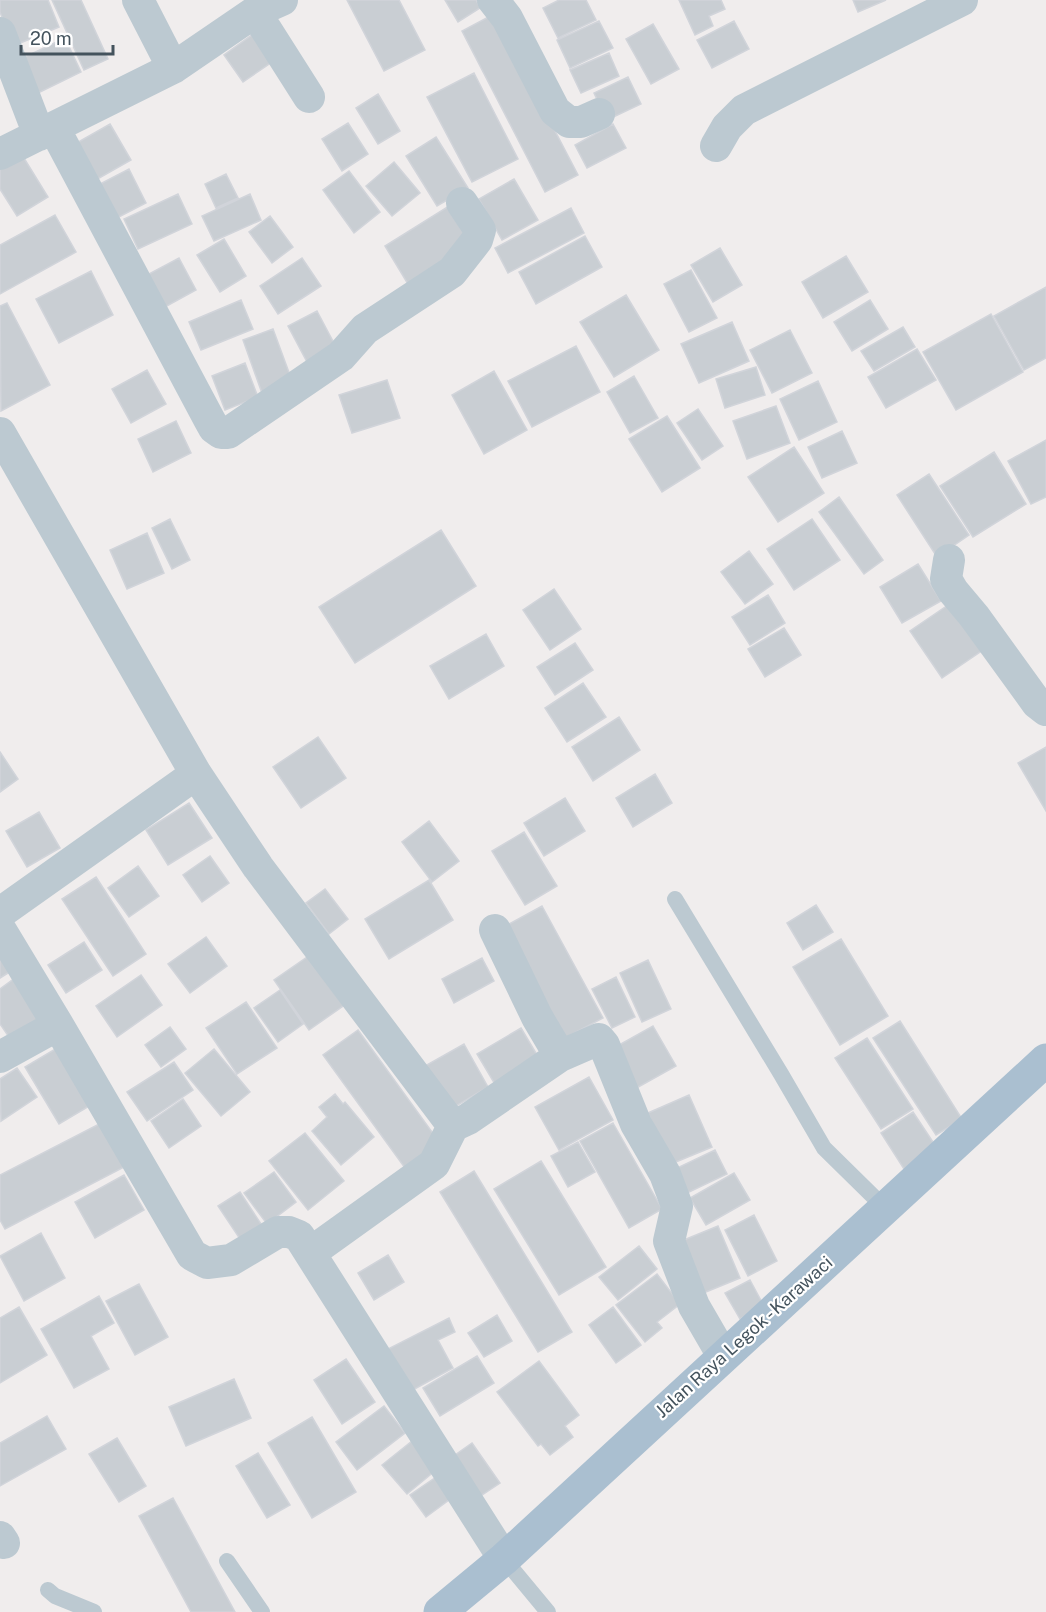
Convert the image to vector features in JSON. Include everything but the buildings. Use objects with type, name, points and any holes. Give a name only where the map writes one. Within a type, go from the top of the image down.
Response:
[{"type":"main road","name":"Jalan Raya Legok - Karawaci","points":[[440,1612],[504,1559],[1046,1059]]},
{"type":"street","points":[[138,0],[173,68]]},
{"type":"street","points":[[493,0],[507,18],[555,111],[568,123],[581,122],[599,114]]},
{"type":"street","points":[[716,146],[727,127],[744,110],[962,0]]},
{"type":"street","points":[[0,154],[173,68],[268,6],[309,97]]},
{"type":"street","points":[[0,33],[46,132],[208,419],[221,433],[228,433],[341,356],[365,329],[452,272],[477,240],[480,230],[462,203]]},
{"type":"street","points":[[0,433],[196,774],[258,867],[453,1126]]},
{"type":"street","points":[[949,560],[946,579],[953,591],[974,616],[1037,703],[1046,710]]},
{"type":"street","points":[[0,914],[196,774]]},
{"type":"street","points":[[0,929],[192,1255],[207,1263],[231,1260],[278,1232],[289,1232],[299,1236],[504,1559]]},
{"type":"street","points":[[495,930],[537,1017],[560,1056]]},
{"type":"street","points":[[0,1057],[58,1025]]},
{"type":"street","points":[[310,1253],[434,1164],[453,1126],[468,1119],[560,1056],[599,1039],[604,1045],[636,1124],[665,1174],[677,1206],[669,1241],[694,1306],[723,1356]]},
{"type":"lane","points":[[675,899],[824,1148],[885,1208]]},
{"type":"lane","points":[[504,1559],[548,1612]]},
{"type":"lane","points":[[227,1561],[262,1612]]},
{"type":"lane","points":[[48,1590],[55,1596],[93,1612]]}]
